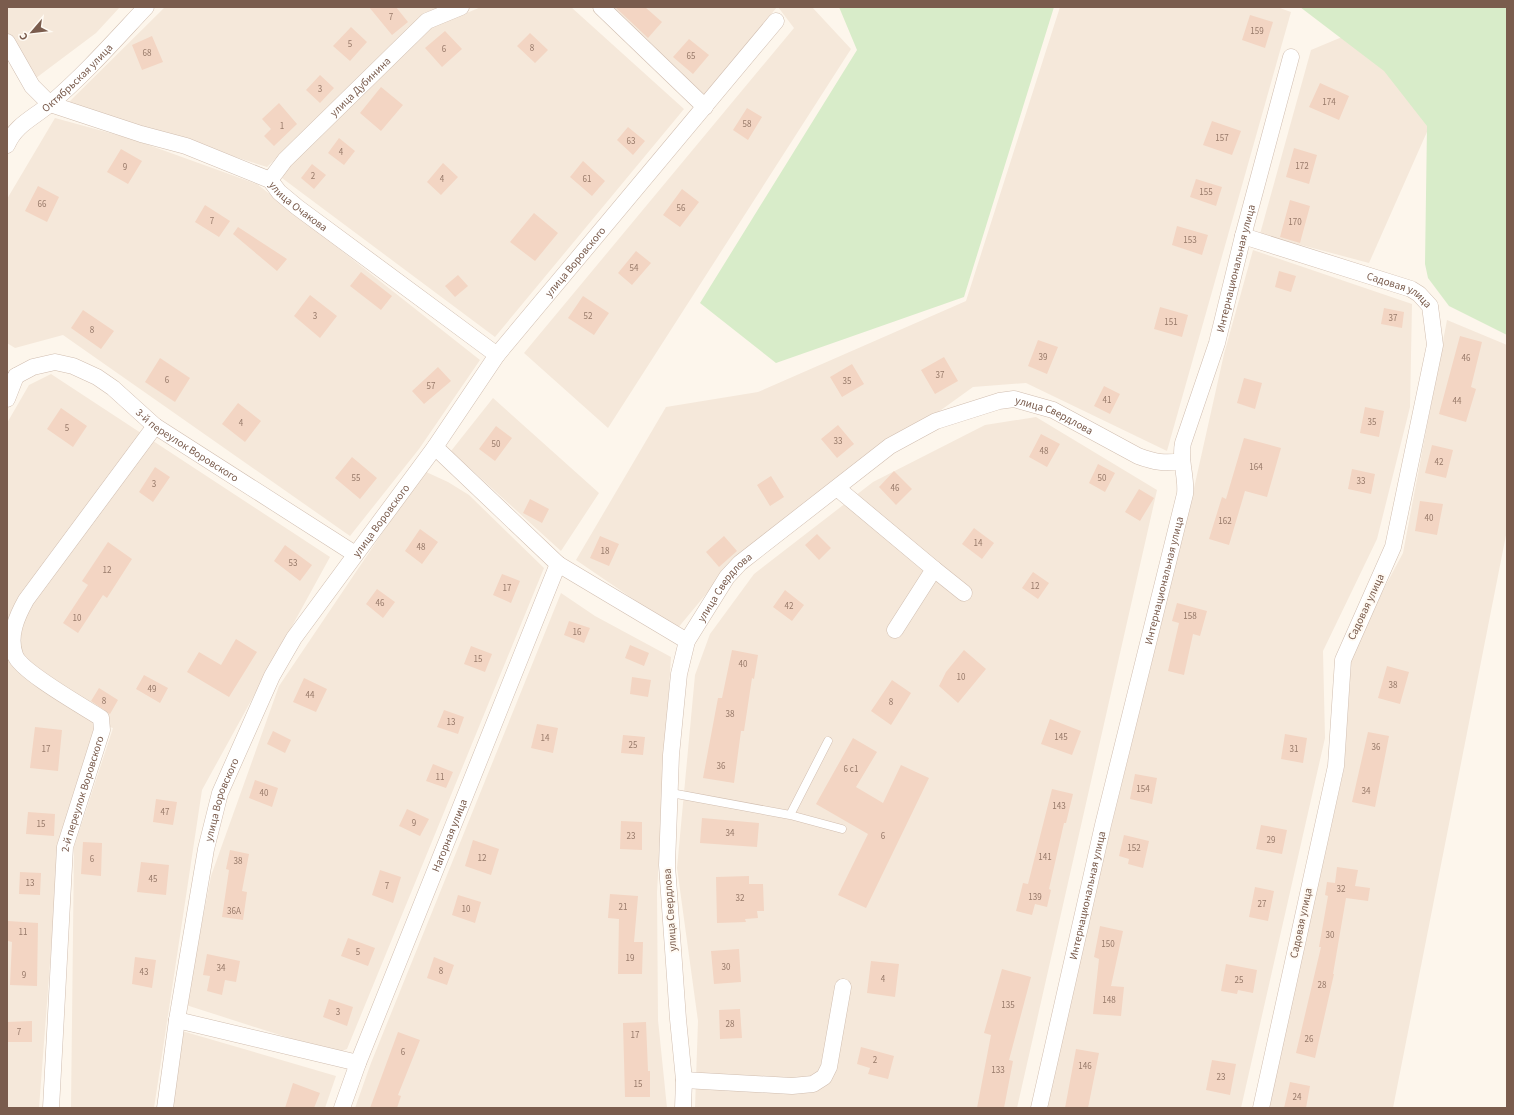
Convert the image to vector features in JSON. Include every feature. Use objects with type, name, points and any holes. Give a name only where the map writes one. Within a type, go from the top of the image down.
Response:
[{"type":"street","name":"Октябрьская улица","points":[[7,145],[18,127],[50,104],[109,47],[146,7]]},
{"type":"street","name":"улица Дубинина","points":[[270,180],[285,160],[427,21],[461,7]]},
{"type":"street","points":[[601,7],[705,107]]},
{"type":"street","name":"улица Воровского","points":[[165,1108],[177,1020],[206,849],[220,793],[272,676],[294,638],[435,447],[497,355],[776,20]]},
{"type":"street","points":[[7,42],[32,86],[50,104]]},
{"type":"street","name":"Интернациональная улица","points":[[1039,1108],[1103,825],[1185,494],[1186,484],[1182,461],[1183,443],[1217,343],[1243,236],[1291,58]]},
{"type":"street","name":"улица Очакова","points":[[50,104],[142,134],[186,146],[270,180],[279,192],[297,207],[497,355]]},
{"type":"street","name":"Садовая улица","points":[[1243,236],[1411,289],[1419,294],[1430,306],[1435,345],[1393,547],[1343,660],[1336,766],[1261,1108]]},
{"type":"street","name":"3-й переулок Воровского","points":[[11,373],[55,362],[73,366],[97,377],[113,388],[155,426],[355,554]]},
{"type":"street","points":[[7,400],[11,373]]},
{"type":"street","name":"улица Свердлова","points":[[683,1108],[684,1080],[667,865],[672,755],[679,674],[687,641],[727,577],[740,563],[890,446],[936,421],[1000,401],[1014,399],[1053,410],[1152,462],[1166,463],[1182,461]]},
{"type":"street","name":"2-й переулок Воровского","points":[[51,1108],[65,847],[102,730],[101,718],[26,669],[15,656],[13,640],[15,620],[26,600],[155,426]]},
{"type":"street","points":[[435,447],[558,564],[687,641]]},
{"type":"street","points":[[837,488],[964,593]]},
{"type":"street","name":"Нагорная улица","points":[[342,1108],[358,1064],[558,564]]},
{"type":"street","points":[[895,630],[934,569]]},
{"type":"street","points":[[684,1080],[792,1086],[813,1084],[824,1077],[829,1066],[843,987]]},
{"type":"street","points":[[177,1020],[358,1064]]},
{"type":"lane","points":[[790,815],[828,741]]},
{"type":"lane","points":[[671,793],[790,815],[842,829]]},
{"type":"shaded area","points":[[7,7],[120,7],[96,33],[32,81],[7,35]]},
{"type":"shaded area","points":[[165,7],[440,7],[424,13],[267,167],[67,104]]},
{"type":"shaded area","points":[[481,7],[571,7],[684,109],[495,337],[282,178],[286,170],[421,32]]},
{"type":"shaded area","points":[[608,7],[777,7],[705,96]]},
{"type":"shaded area","points":[[778,7],[812,7],[851,49],[608,428],[524,353],[794,28]]},
{"type":"shaded area","points":[[1060,7],[1277,7],[1291,12],[1167,451],[1026,383],[973,387],[737,557],[677,629],[576,560],[666,407],[758,392],[966,301]]},
{"type":"shaded area","points":[[1385,19],[1457,64],[1369,263],[1260,234],[1311,50]]},
{"type":"shaded area","points":[[55,118],[132,139],[257,184],[480,360],[419,449],[350,536],[63,335],[15,348],[7,343],[7,199]]},
{"type":"shaded area","points":[[1253,250],[1412,304],[1410,407],[1377,539],[1323,651],[1325,738],[1241,1108],[1046,1108],[1106,848],[1190,506],[1224,354]]},
{"type":"shaded area","points":[[1447,320],[1507,345],[1507,530],[1393,1108],[1268,1108],[1344,769],[1352,648],[1403,553]]},
{"type":"shaded area","points":[[51,374],[330,557],[202,790],[154,1108],[71,1108],[74,847],[113,728],[97,723],[59,845],[39,1108],[7,1108],[7,423],[29,385]]},
{"type":"shaded area","points":[[493,398],[599,493],[561,551],[451,451]]},
{"type":"shaded area","points":[[1036,417],[1157,490],[1017,1108],[695,1108],[698,1021],[677,868],[695,675],[710,634],[754,574],[873,482],[985,425]]},
{"type":"shaded area","points":[[424,471],[448,482],[469,495],[544,568],[347,1049],[336,1053],[186,1005],[211,876],[279,686]]},
{"type":"shaded area","points":[[561,593],[595,616],[671,657],[657,892],[658,1020],[667,1108],[355,1108],[371,1063]]},
{"type":"shaded area","points":[[182,1031],[336,1076],[325,1108],[170,1108]]},
{"type":"green space","points":[[839,7],[1054,7],[964,297],[776,363],[700,303],[857,50]]},
{"type":"green space","points":[[1300,7],[1507,7],[1507,335],[1449,306],[1428,278],[1425,264],[1427,126],[1384,71]]},
{"type":"building","points":[[369,7],[396,7],[408,22],[392,35]]},
{"type":"building","points":[[615,7],[645,7],[662,22],[648,38]]},
{"type":"building","points":[[1250,15],[1273,22],[1265,48],[1242,40]]},
{"type":"building","points":[[351,27],[367,42],[350,61],[333,46]]},
{"type":"building","points":[[445,31],[462,49],[442,67],[425,48]]},
{"type":"building","points":[[530,33],[548,50],[535,63],[517,46]]},
{"type":"building","points":[[152,36],[163,62],[142,70],[132,45]]},
{"type":"building","points":[[689,39],[709,55],[693,74],[673,57]]},
{"type":"building","points":[[320,75],[334,88],[320,103],[306,90]]},
{"type":"building","points":[[1320,83],[1349,96],[1339,120],[1309,107]]},
{"type":"building","points":[[381,87],[403,105],[381,131],[360,113]]},
{"type":"building","points":[[279,103],[297,124],[274,146],[264,136],[271,129],[262,119]]},
{"type":"building","points":[[747,108],[762,117],[748,140],[733,130]]},
{"type":"building","points":[[1212,121],[1241,131],[1232,155],[1203,145]]},
{"type":"building","points":[[628,127],[645,141],[633,155],[617,140]]},
{"type":"building","points":[[339,138],[355,151],[344,165],[328,153]]},
{"type":"building","points":[[1294,148],[1317,155],[1309,184],[1286,177]]},
{"type":"building","points":[[121,149],[142,161],[128,184],[107,172]]},
{"type":"building","points":[[583,161],[605,181],[592,196],[570,177]]},
{"type":"building","points":[[443,163],[458,177],[441,195],[427,182]]},
{"type":"building","points":[[312,164],[326,175],[314,189],[301,178]]},
{"type":"building","points":[[1196,179],[1222,187],[1216,206],[1190,197]]},
{"type":"building","points":[[38,186],[59,197],[47,222],[25,211]]},
{"type":"building","points":[[682,189],[699,202],[680,227],[663,215]]},
{"type":"building","points":[[1290,200],[1310,206],[1300,243],[1280,237]]},
{"type":"building","points":[[205,205],[230,221],[219,237],[195,222]]},
{"type":"building","points":[[534,213],[558,233],[535,261],[510,242]]},
{"type":"building","points":[[1177,226],[1208,235],[1202,255],[1172,245]]},
{"type":"building","points":[[238,227],[287,259],[277,271],[233,234]]},
{"type":"building","points":[[636,251],[651,263],[632,285],[618,273]]},
{"type":"building","points":[[1279,271],[1296,276],[1291,292],[1275,287]]},
{"type":"building","points":[[361,272],[392,296],[381,310],[350,286]]},
{"type":"building","points":[[458,275],[468,286],[455,297],[445,286]]},
{"type":"building","points":[[310,295],[337,316],[320,338],[294,316]]},
{"type":"building","points":[[583,296],[609,313],[594,335],[568,318]]},
{"type":"building","points":[[1160,307],[1188,315],[1182,337],[1154,329]]},
{"type":"building","points":[[1384,308],[1404,312],[1402,328],[1381,324]]},
{"type":"building","points":[[83,310],[114,331],[101,349],[71,328]]},
{"type":"building","points":[[1460,336],[1482,342],[1471,387],[1476,389],[1466,422],[1439,414]]},
{"type":"building","points":[[1038,340],[1058,347],[1047,374],[1028,366]]},
{"type":"building","points":[[944,357],[958,381],[935,394],[921,370]]},
{"type":"building","points":[[160,358],[190,378],[175,402],[145,382]]},
{"type":"building","points":[[852,364],[864,384],[842,397],[830,377]]},
{"type":"building","points":[[438,367],[451,381],[424,404],[412,391]]},
{"type":"building","points":[[1244,378],[1262,383],[1255,409],[1237,403]]},
{"type":"building","points":[[1104,386],[1120,394],[1110,414],[1094,406]]},
{"type":"building","points":[[238,403],[261,421],[245,442],[222,424]]},
{"type":"building","points":[[1365,407],[1384,411],[1379,437],[1360,433]]},
{"type":"building","points":[[61,408],[87,426],[73,447],[47,429]]},
{"type":"building","points":[[838,425],[854,444],[837,458],[821,439]]},
{"type":"building","points":[[496,426],[512,438],[495,461],[479,449]]},
{"type":"building","points":[[1041,434],[1060,444],[1047,467],[1029,457]]},
{"type":"building","points":[[1244,438],[1281,448],[1267,497],[1245,491],[1229,545],[1209,539],[1222,497],[1226,499]]},
{"type":"building","points":[[1432,445],[1453,450],[1446,478],[1425,473]]},
{"type":"building","points":[[352,457],[377,478],[360,499],[335,478]]},
{"type":"building","points":[[1098,464],[1115,473],[1105,492],[1089,483]]},
{"type":"building","points":[[155,467],[170,477],[153,502],[139,492]]},
{"type":"building","points":[[1352,469],[1375,474],[1371,494],[1348,489]]},
{"type":"building","points":[[894,471],[912,489],[896,505],[879,487]]},
{"type":"building","points":[[771,476],[784,497],[770,506],[757,485]]},
{"type":"building","points":[[1139,489],[1154,498],[1140,521],[1125,512]]},
{"type":"building","points":[[530,499],[549,509],[542,523],[523,513]]},
{"type":"building","points":[[1420,501],[1443,504],[1437,535],[1415,531]]},
{"type":"building","points":[[974,528],[994,543],[982,559],[962,544]]},
{"type":"building","points":[[420,529],[438,542],[422,564],[405,551]]},
{"type":"building","points":[[817,534],[831,548],[819,560],[805,545]]},
{"type":"building","points":[[600,536],[619,544],[609,566],[590,558]]},
{"type":"building","points":[[724,536],[737,551],[719,567],[706,552]]},
{"type":"building","points":[[108,542],[132,559],[107,598],[103,595],[78,633],[63,623],[88,585],[82,581]]},
{"type":"building","points":[[285,545],[312,565],[300,581],[274,561]]},
{"type":"building","points":[[1033,572],[1049,583],[1038,599],[1022,588]]},
{"type":"building","points":[[502,574],[520,581],[511,603],[493,595]]},
{"type":"building","points":[[377,589],[395,602],[383,618],[366,604]]},
{"type":"building","points":[[785,590],[804,605],[792,621],[773,607]]},
{"type":"building","points":[[1177,603],[1207,611],[1200,636],[1193,634],[1184,675],[1168,671],[1179,623],[1172,621]]},
{"type":"building","points":[[569,621],[590,628],[584,643],[564,635]]},
{"type":"building","points":[[236,639],[257,652],[229,697],[187,672],[199,652],[221,665]]},
{"type":"building","points":[[630,645],[649,653],[644,666],[625,658]]},
{"type":"building","points":[[471,646],[492,654],[485,672],[464,664]]},
{"type":"building","points":[[732,650],[758,655],[754,679],[752,678],[744,731],[741,731],[734,783],[703,778],[718,698],[722,698]]},
{"type":"building","points":[[964,650],[986,669],[958,703],[939,686],[946,672]]},
{"type":"building","points":[[1387,666],[1409,672],[1400,704],[1378,698]]},
{"type":"building","points":[[144,675],[168,688],[160,703],[136,689]]},
{"type":"building","points":[[632,677],[651,680],[648,697],[630,694]]},
{"type":"building","points":[[304,678],[327,689],[316,712],[293,702]]},
{"type":"building","points":[[892,680],[911,693],[891,725],[871,711]]},
{"type":"building","points":[[99,688],[118,700],[110,714],[91,701]]},
{"type":"building","points":[[444,710],[464,717],[458,734],[437,727]]},
{"type":"building","points":[[1050,719],[1081,731],[1072,755],[1041,744]]},
{"type":"building","points":[[537,724],[558,728],[553,753],[531,748]]},
{"type":"building","points":[[35,727],[62,730],[58,771],[30,768]]},
{"type":"building","points":[[273,731],[291,740],[285,753],[267,744]]},
{"type":"building","points":[[1368,732],[1389,736],[1375,807],[1352,802]]},
{"type":"building","points":[[1285,734],[1307,738],[1303,763],[1281,759]]},
{"type":"building","points":[[623,735],[645,737],[643,755],[621,753]]},
{"type":"building","points":[[853,738],[877,752],[856,787],[883,803],[901,765],[929,778],[866,908],[838,895],[868,834],[816,804]]},
{"type":"building","points":[[433,764],[453,772],[446,788],[426,781]]},
{"type":"building","points":[[1135,774],[1157,778],[1152,804],[1130,799]]},
{"type":"building","points":[[255,780],[278,788],[272,807],[249,798]]},
{"type":"building","points":[[1052,789],[1073,794],[1066,823],[1064,823],[1049,889],[1051,890],[1047,907],[1035,904],[1032,915],[1016,911],[1023,883],[1028,884]]},
{"type":"building","points":[[156,799],[177,802],[173,825],[153,822]]},
{"type":"building","points":[[407,809],[429,819],[420,836],[399,826]]},
{"type":"building","points":[[28,812],[55,814],[54,836],[26,834]]},
{"type":"building","points":[[702,818],[759,823],[757,847],[700,843]]},
{"type":"building","points":[[621,821],[642,822],[642,850],[620,849]]},
{"type":"building","points":[[1261,825],[1287,830],[1282,854],[1256,849]]},
{"type":"building","points":[[1124,835],[1149,841],[1143,868],[1128,864],[1129,859],[1119,856]]},
{"type":"building","points":[[473,840],[499,849],[491,875],[465,866]]},
{"type":"building","points":[[83,842],[102,843],[101,876],[81,874]]},
{"type":"building","points":[[230,850],[249,854],[242,891],[247,892],[243,920],[222,917],[229,870],[226,869]]},
{"type":"building","points":[[141,862],[169,865],[166,895],[137,892]]},
{"type":"building","points":[[1337,867],[1358,870],[1355,886],[1370,888],[1368,901],[1346,898],[1334,974],[1315,1058],[1296,1053],[1321,947],[1319,947],[1328,896],[1325,895],[1327,882],[1335,883]]},
{"type":"building","points":[[380,870],[401,877],[393,903],[372,895]]},
{"type":"building","points":[[20,872],[41,873],[40,895],[19,894]]},
{"type":"building","points":[[749,876],[749,884],[763,884],[764,911],[757,911],[758,918],[745,919],[746,922],[717,923],[716,877]]},
{"type":"building","points":[[1255,887],[1274,891],[1268,921],[1249,917]]},
{"type":"building","points":[[610,894],[638,896],[634,942],[643,942],[642,974],[618,974],[619,919],[608,918]]},
{"type":"building","points":[[458,895],[481,902],[475,923],[452,915]]},
{"type":"building","points":[[8,921],[38,923],[37,986],[10,985],[12,942],[8,941]]},
{"type":"building","points":[[1100,926],[1123,931],[1111,986],[1124,987],[1121,1016],[1093,1014],[1099,959],[1094,957]]},
{"type":"building","points":[[348,938],[375,948],[368,966],[341,956]]},
{"type":"building","points":[[739,949],[741,982],[714,984],[711,951]]},
{"type":"building","points":[[207,954],[240,961],[236,982],[225,980],[222,995],[207,991],[210,976],[203,975]]},
{"type":"building","points":[[135,957],[156,960],[152,988],[132,984]]},
{"type":"building","points":[[434,957],[454,965],[447,985],[427,978]]},
{"type":"building","points":[[871,961],[899,964],[895,997],[867,993]]},
{"type":"building","points":[[1226,964],[1257,970],[1253,993],[1238,990],[1237,994],[1221,991]]},
{"type":"building","points":[[1002,969],[1031,977],[1009,1060],[1013,1061],[1004,1108],[977,1108],[991,1035],[984,1033]]},
{"type":"building","points":[[329,999],[353,1007],[347,1026],[323,1017]]},
{"type":"building","points":[[740,1009],[742,1038],[720,1039],[719,1010]]},
{"type":"building","points":[[32,1021],[32,1042],[7,1042],[7,1022]]},
{"type":"building","points":[[646,1022],[648,1071],[650,1071],[650,1097],[625,1097],[623,1023]]},
{"type":"building","points":[[398,1032],[420,1040],[398,1095],[401,1096],[397,1108],[370,1108]]},
{"type":"building","points":[[861,1047],[894,1056],[888,1079],[868,1074],[870,1068],[857,1064]]},
{"type":"building","points":[[1076,1049],[1099,1053],[1088,1108],[1065,1108]]},
{"type":"building","points":[[1212,1060],[1236,1064],[1230,1095],[1206,1090]]},
{"type":"building","points":[[1290,1082],[1310,1086],[1306,1108],[1284,1108]]},
{"type":"building","points":[[293,1083],[320,1093],[314,1108],[285,1108]]}]
